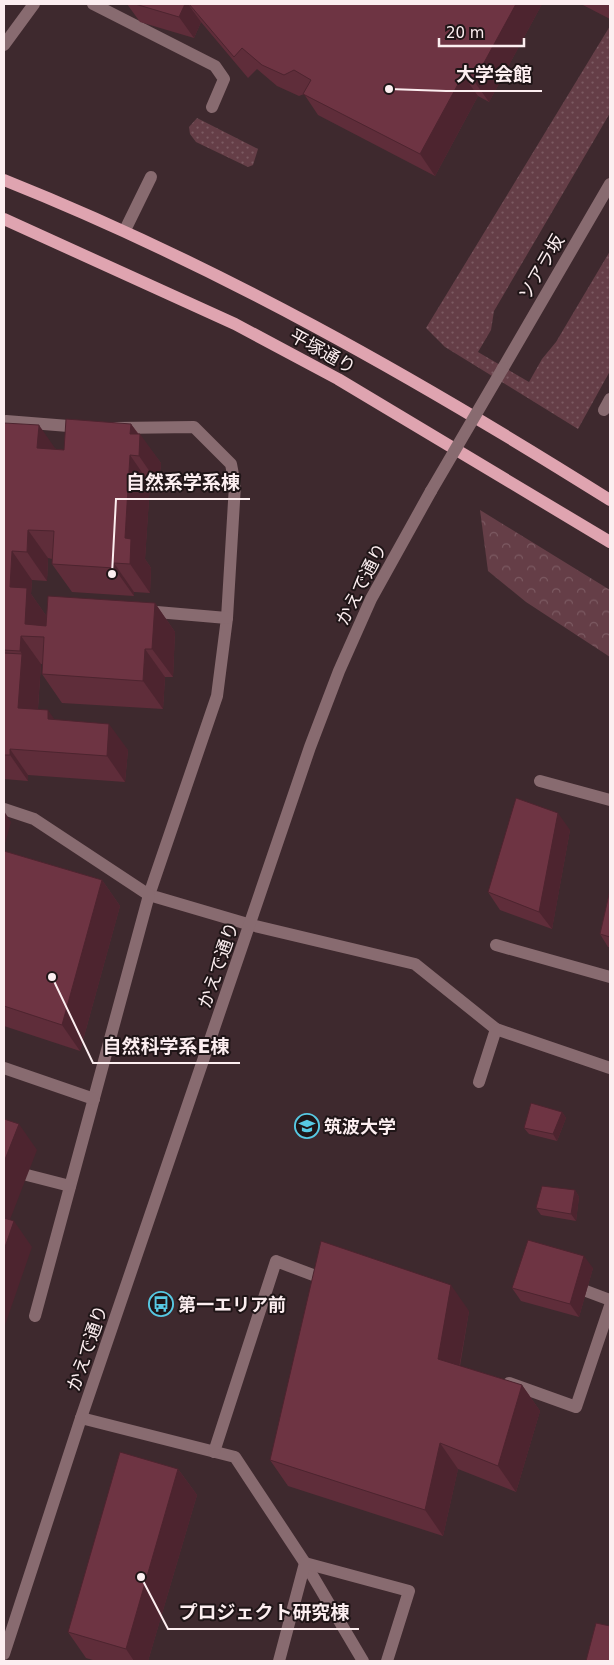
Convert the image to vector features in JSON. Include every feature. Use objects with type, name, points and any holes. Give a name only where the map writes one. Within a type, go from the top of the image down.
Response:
[{"type":"main road","name":"平塚通り","points":[[4,180],[125,230],[259,295],[358,348],[518,442],[610,500]]},
{"type":"main road","name":"平塚通り","points":[[4,219],[244,328],[338,379],[610,542]]},
{"type":"street","points":[[93,4],[215,66],[224,78],[212,107]]},
{"type":"street","points":[[4,45],[32,6]]},
{"type":"street","points":[[125,230],[151,177]]},
{"type":"street","name":"ソアラ坂","points":[[503,368],[610,184]]},
{"type":"street","name":"かえで通り","points":[[4,1654],[81,1418],[251,925],[310,747],[339,671],[371,599],[431,490],[503,368]]},
{"type":"street","points":[[4,450],[6,421],[101,428],[194,427],[231,464],[235,485],[227,618],[217,696],[149,895],[35,1316]]},
{"type":"street","points":[[131,610],[227,618]]},
{"type":"street","points":[[540,781],[610,800]]},
{"type":"street","points":[[4,809],[34,819],[149,895],[251,925],[414,964],[496,1029],[610,1068]]},
{"type":"street","points":[[496,945],[610,977]]},
{"type":"street","points":[[479,1082],[496,1029]]},
{"type":"street","points":[[4,1068],[94,1099]]},
{"type":"street","points":[[27,1175],[70,1186]]},
{"type":"street","points":[[214,1452],[276,1261],[334,1283]]},
{"type":"street","points":[[586,1291],[610,1300]]},
{"type":"street","points":[[505,1382],[576,1407],[610,1306]]},
{"type":"street","points":[[81,1418],[235,1457],[305,1563],[363,1661]]},
{"type":"street","points":[[279,1661],[305,1563]]},
{"type":"street","points":[[305,1563],[409,1591],[387,1661]]},
{"type":"green space","points":[[610,26],[610,113],[494,311],[491,330],[478,352],[529,382],[542,359],[556,342],[610,251],[610,371],[578,429],[445,347],[426,328]]},
{"type":"green space","points":[[197,118],[258,149],[253,165],[248,167],[196,142],[190,134],[189,127]]},
{"type":"green space","points":[[480,510],[610,590],[610,657],[526,602],[488,571]]},
{"type":"building","points":[[135,4],[185,4],[179,17]]},
{"type":"building","points":[[189,4],[516,4],[474,81],[463,75],[420,154],[303,94],[311,80],[294,70],[284,75],[262,65],[242,48],[234,57]]},
{"type":"building","points":[[66,419],[131,424],[130,434],[140,434],[139,456],[130,455],[125,538],[131,539],[130,564],[114,563],[114,568],[52,564],[54,531],[28,530],[27,552],[12,551],[10,587],[27,588],[25,624],[46,626],[48,596],[155,603],[152,649],[145,649],[143,681],[42,674],[44,637],[21,636],[20,651],[4,650],[4,423],[39,425],[37,448],[64,450]]},
{"type":"building","points":[[4,653],[22,654],[18,708],[48,710],[48,719],[109,724],[107,756],[10,749],[10,755],[4,755]]},
{"type":"building","points":[[516,798],[558,813],[539,912],[488,892]]},
{"type":"building","points":[[4,851],[102,880],[62,1025],[4,1006]]},
{"type":"building","points":[[610,890],[610,937],[600,934]]},
{"type":"building","points":[[531,1103],[562,1112],[553,1134],[524,1128]]},
{"type":"building","points":[[4,1119],[19,1124],[4,1162]]},
{"type":"building","points":[[542,1186],[575,1190],[571,1214],[536,1208]]},
{"type":"building","points":[[4,1218],[14,1221],[4,1250]]},
{"type":"building","points":[[528,1240],[584,1256],[570,1304],[512,1288]]},
{"type":"building","points":[[321,1241],[451,1285],[438,1359],[522,1385],[498,1466],[440,1443],[425,1510],[270,1460]]},
{"type":"building","points":[[120,1452],[178,1469],[126,1649],[68,1632]]},
{"type":"building","points":[[596,1623],[610,1626],[610,1661],[586,1661]]},
{"type":"place","name":"大学会館","points":[[389,89]]},
{"type":"place","name":"自然系学系棟","points":[[112,574]]},
{"type":"place","name":"自然科学系E棟","points":[[52,977]]},
{"type":"place","name":"筑波大学","points":[[307,1126]]},
{"type":"place","name":"第一エリア前","points":[[161,1304]]},
{"type":"place","name":"プロジェクト研究棟","points":[[141,1577]]}]
